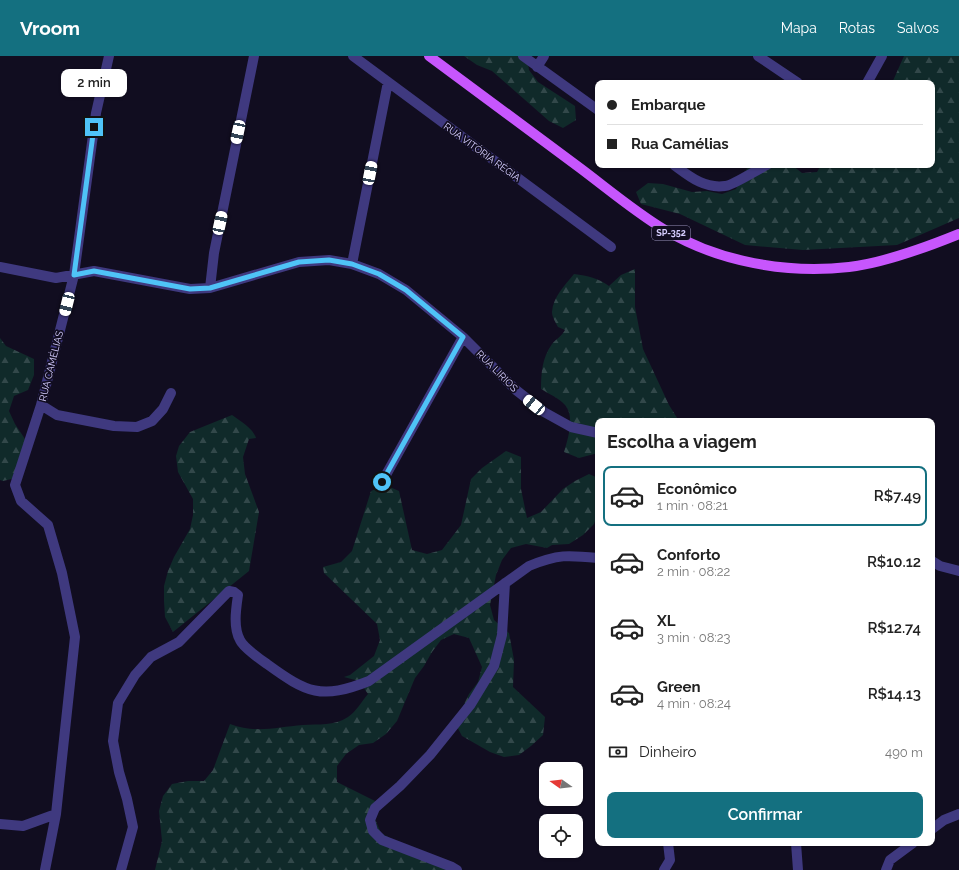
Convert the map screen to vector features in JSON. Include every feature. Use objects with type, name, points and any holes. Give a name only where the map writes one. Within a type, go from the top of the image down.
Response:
[{"type":"main road","name":"SP-352","points":[[429,56],[631,206],[666,230],[703,248],[748,262],[783,268],[816,269],[850,267],[882,260],[959,234]]},
{"type":"street","name":"RUA CAMÉLIAS","points":[[56,814],[75,636],[62,573],[48,525],[21,501],[15,484],[41,405],[74,275],[96,113],[109,56]]},
{"type":"street","points":[[210,288],[214,253],[254,56]]},
{"type":"street","name":"RUA VITÓRIA RÉGIA","points":[[353,56],[611,247]]},
{"type":"street","points":[[523,56],[595,108]]},
{"type":"street","points":[[537,66],[544,56]]},
{"type":"street","points":[[758,56],[794,80]]},
{"type":"street","points":[[869,80],[882,56]]},
{"type":"street","points":[[352,264],[388,82]]},
{"type":"street","points":[[678,168],[694,180],[708,186],[726,186],[761,168]]},
{"type":"street","name":"RUA LIRIOS","points":[[0,267],[56,278],[94,271],[190,289],[210,288],[299,262],[329,260],[352,264],[379,274],[406,290],[463,337],[516,390],[544,412],[571,427],[595,432]]},
{"type":"street","points":[[382,482],[463,337]]},
{"type":"street","points":[[41,405],[57,415],[114,426],[137,426],[152,421],[163,409],[171,393]]},
{"type":"street","points":[[121,870],[134,827],[128,799],[119,772],[113,742],[118,702],[135,675],[151,657],[179,642],[228,591],[234,592],[238,595],[236,628],[240,641],[259,658],[291,681],[310,690],[329,692],[350,688],[369,681],[529,566],[548,558],[567,555],[595,558]]},
{"type":"street","points":[[935,563],[940,566],[959,571]]},
{"type":"street","points":[[457,870],[382,840],[373,831],[370,820],[375,808],[400,786],[430,755],[471,704],[494,666],[502,635],[505,583]]},
{"type":"street","points":[[0,824],[23,826],[56,814]]},
{"type":"street","points":[[45,870],[56,814]]},
{"type":"street","points":[[935,827],[944,820],[959,814]]},
{"type":"street","points":[[664,870],[670,860],[668,846]]},
{"type":"street","points":[[796,846],[798,870]]},
{"type":"street","points":[[886,870],[890,860],[908,846]]},
{"type":"green space","points":[[464,56],[527,56],[529,70],[538,82],[575,106],[576,120],[563,128],[549,121],[492,71],[477,65]]},
{"type":"green space","points":[[904,56],[959,56],[959,218],[897,245],[803,250],[745,245],[680,214],[641,204],[636,192],[648,183],[663,184],[692,192],[707,191],[722,194],[736,189],[742,175],[748,168],[796,168],[802,173],[817,172],[819,168],[935,168],[935,80],[893,80]]},
{"type":"green space","points":[[635,269],[635,307],[643,349],[669,405],[677,418],[595,418],[595,454],[579,458],[564,452],[570,428],[570,415],[568,410],[560,400],[541,389],[542,371],[546,355],[552,344],[565,330],[558,327],[555,322],[552,314],[553,307],[560,292],[574,274],[593,278],[609,286],[621,275]]},
{"type":"green space","points":[[0,338],[6,346],[34,359],[34,375],[28,390],[14,396],[9,411],[15,424],[25,439],[20,477],[3,481],[0,480]]},
{"type":"green space","points":[[232,415],[249,428],[256,438],[249,439],[243,457],[245,474],[259,512],[249,571],[173,632],[165,617],[164,586],[174,557],[190,529],[193,515],[193,499],[178,472],[176,456],[179,446],[190,432]]},
{"type":"green space","points":[[506,451],[521,457],[521,489],[527,518],[541,512],[563,489],[575,481],[589,474],[595,477],[595,521],[583,535],[569,544],[552,545],[547,548],[526,544],[511,548],[502,560],[496,575],[490,605],[494,620],[509,633],[514,660],[513,687],[545,717],[543,735],[519,755],[504,757],[490,752],[462,736],[455,723],[469,694],[478,682],[482,667],[469,638],[454,634],[441,640],[432,652],[415,678],[397,721],[386,734],[373,743],[359,745],[346,754],[337,766],[337,782],[375,801],[372,812],[381,833],[447,870],[155,870],[162,841],[159,811],[163,796],[172,784],[188,781],[204,781],[213,770],[230,724],[249,729],[258,729],[337,722],[351,715],[368,694],[359,681],[344,677],[350,675],[374,656],[380,640],[377,624],[324,573],[323,567],[341,562],[352,551],[371,491],[385,485],[399,491],[412,550],[427,554],[442,550],[461,525],[471,479],[482,468]]},
{"type":"route","points":[[94,127],[74,275],[94,271],[190,289],[210,288],[299,262],[329,260],[352,264],[379,274],[406,290],[463,337],[382,482]]}]
